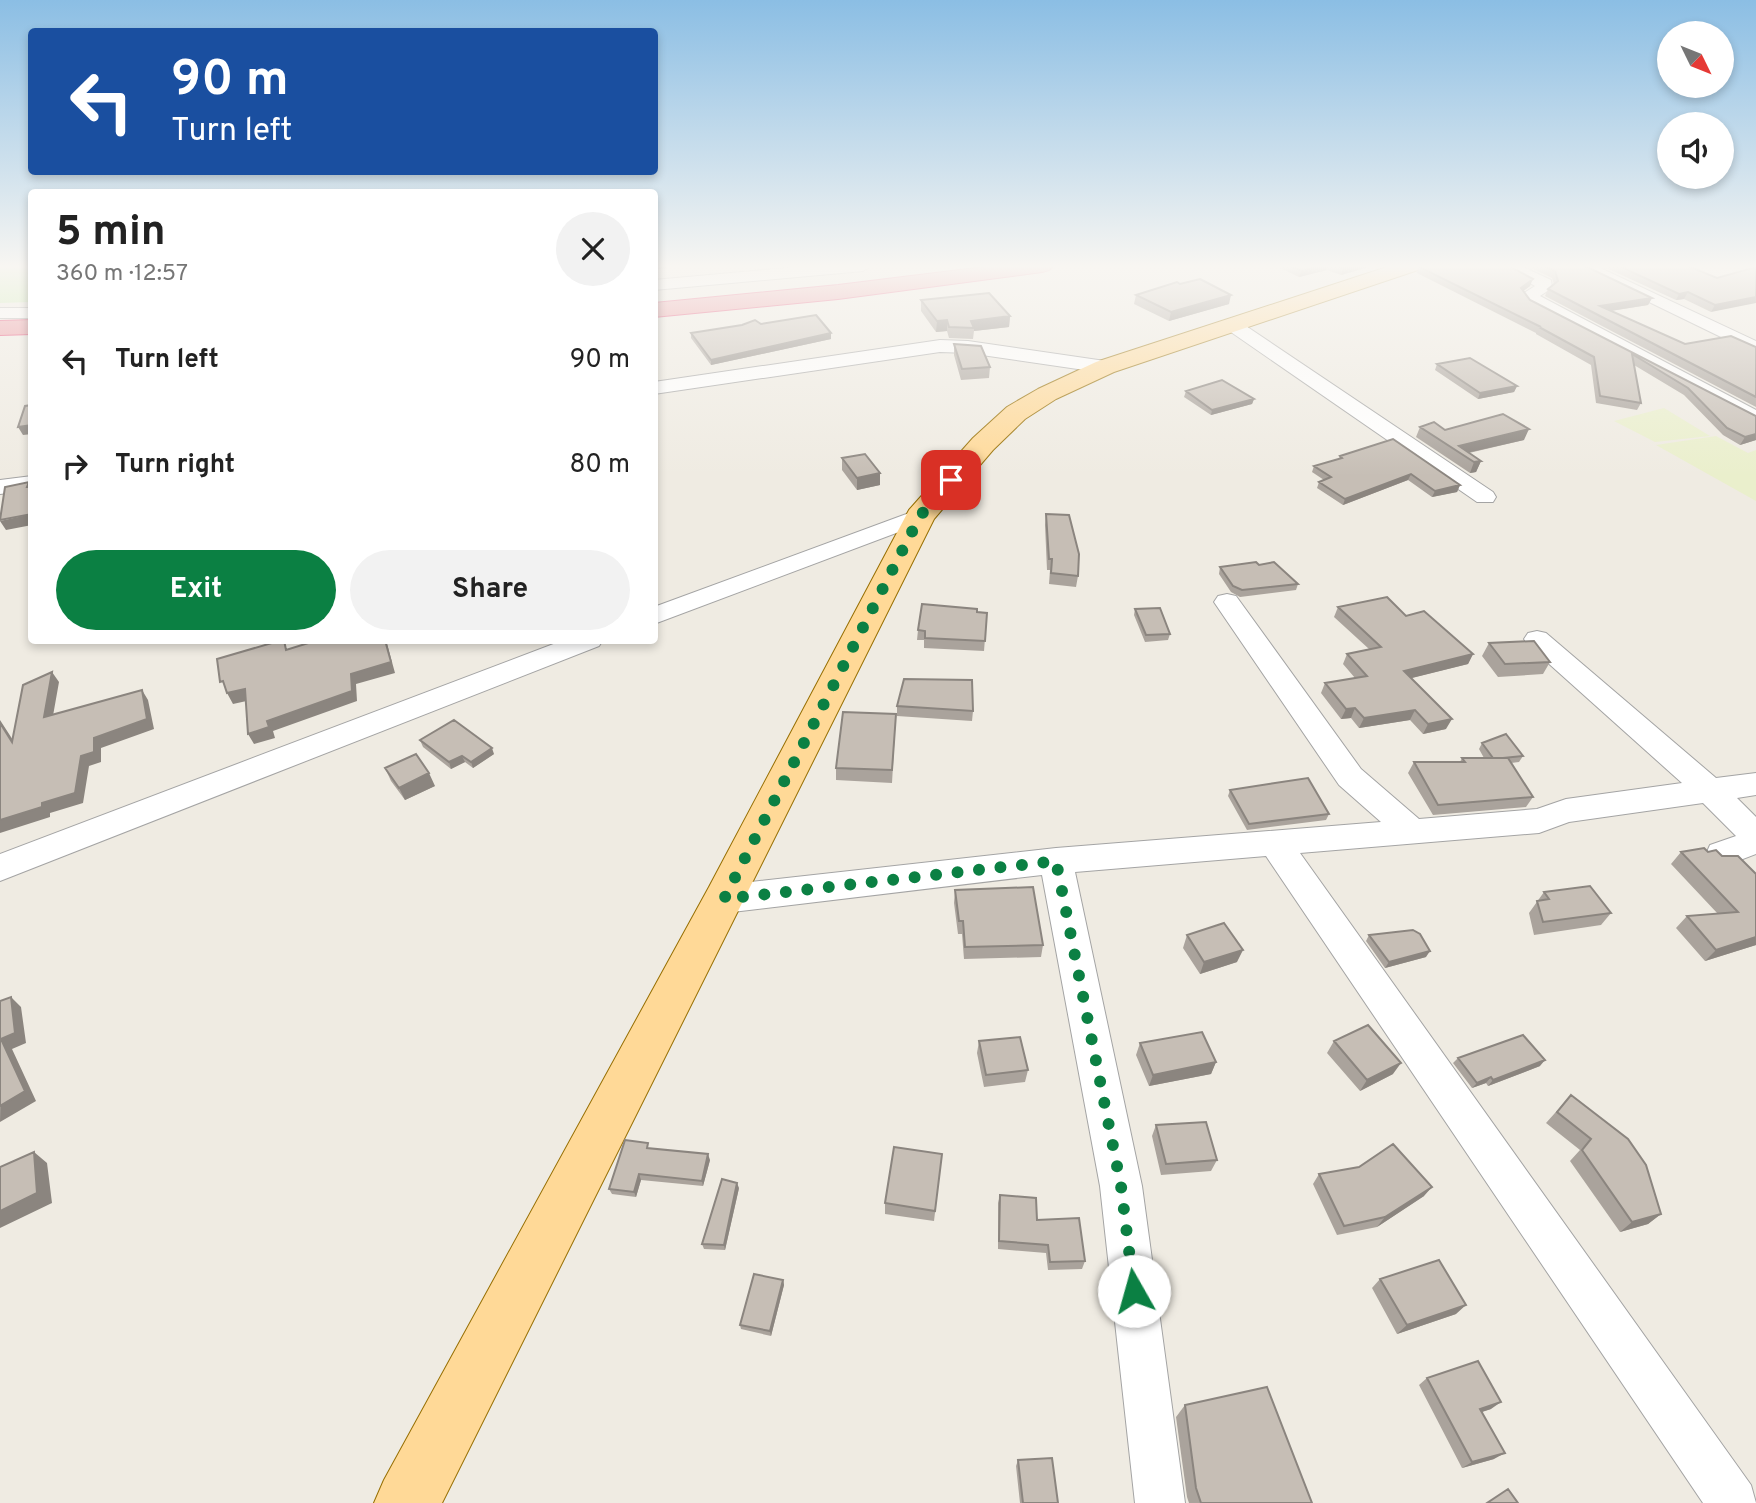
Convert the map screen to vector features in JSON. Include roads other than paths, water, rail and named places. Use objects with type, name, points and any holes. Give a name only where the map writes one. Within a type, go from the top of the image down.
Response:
[{"type":"highway","points":[[0,339],[28,338]]},
{"type":"main road","points":[[407,1503],[724,899],[920,516],[982,444],[1016,413],[1047,394],[1105,367],[1202,336]]},
{"type":"street","points":[[1249,336],[1485,497]]},
{"type":"street","points":[[1602,336],[1756,418]]},
{"type":"street","points":[[1731,336],[1756,348]]},
{"type":"street","points":[[658,387],[940,346],[968,347],[1105,367]]},
{"type":"street","points":[[0,487],[28,484]]},
{"type":"street","points":[[658,614],[920,516]]},
{"type":"street","points":[[1227,602],[1350,777],[1412,831]]},
{"type":"street","points":[[1537,639],[1708,789],[1756,839],[1722,853]]},
{"type":"street","points":[[0,868],[580,644]]},
{"type":"street","points":[[724,899],[1056,861],[1539,821],[1566,811],[1756,784]]},
{"type":"street","points":[[1275,843],[1732,1503]]},
{"type":"street","points":[[1056,861],[1121,1186],[1160,1503]]}]
